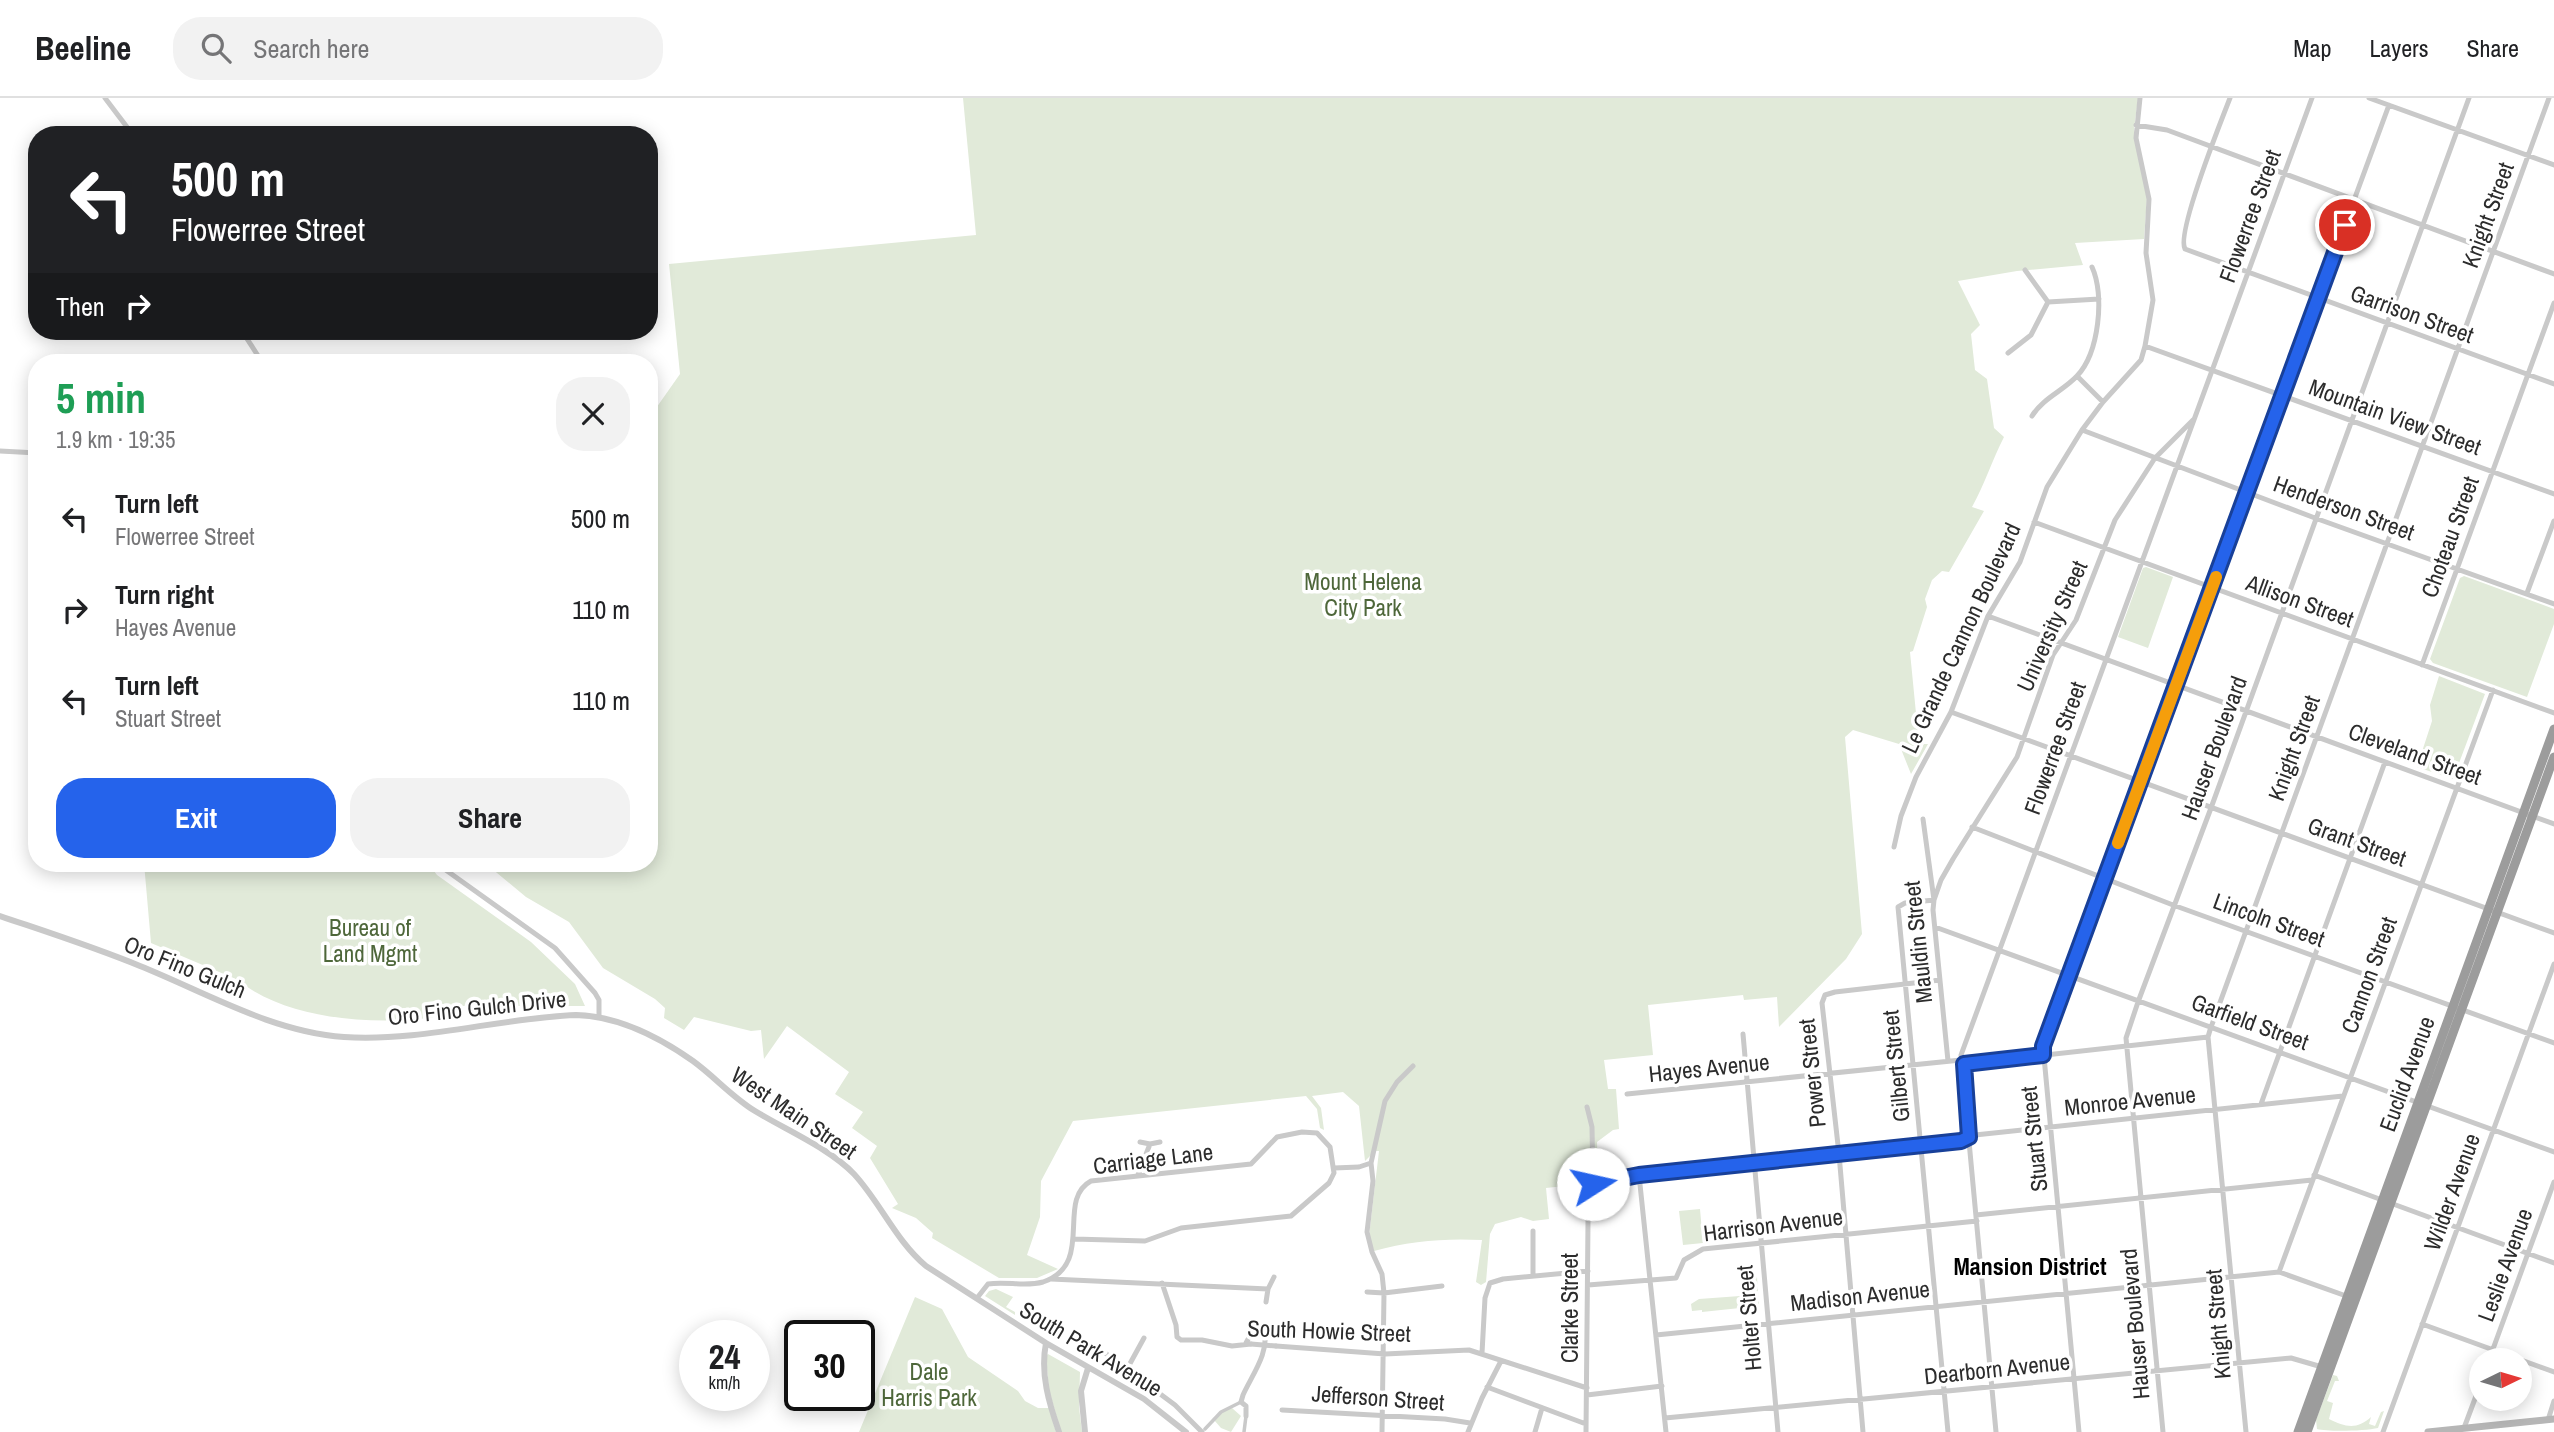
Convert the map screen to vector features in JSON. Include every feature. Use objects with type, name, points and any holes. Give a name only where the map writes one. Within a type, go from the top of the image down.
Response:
[{"type":"highway","name":"Euclid Avenue","points":[[2298,1432],[2325,1368],[2528,814],[2554,729]]},
{"type":"highway","name":"Euclid Avenue","points":[[2528,814],[2554,757]]},
{"type":"highway","name":"Euclid Avenue","points":[[2307,1432],[2325,1368]]},
{"type":"main road","points":[[2428,1432],[2551,1419]]},
{"type":"street","points":[[104,98],[127,126]]},
{"type":"street","name":"Le Grande Cannon Boulevard","points":[[1894,847],[1901,816],[1916,777],[1951,712],[1988,616],[2012,578],[2047,487],[2082,430],[2141,360],[2153,300],[2146,253],[2149,199],[2138,154],[2136,125],[2140,98]]},
{"type":"street","points":[[2211,148],[2230,98]]},
{"type":"street","name":"Flowerree Street","points":[[1996,1432],[1962,1062],[1999,952],[2312,98]]},
{"type":"street","points":[[2369,98],[2554,165]]},
{"type":"street","name":"Hauser Boulevard","points":[[2163,1432],[2126,1046],[2138,1002],[2173,905],[2211,808],[2469,98]]},
{"type":"street","name":"Knight Street","points":[[2246,1432],[2208,1038],[2245,929],[2549,98]]},
{"type":"street","name":"Stuart Street","points":[[2079,1432],[2043,1046],[2389,105]]},
{"type":"street","points":[[2136,125],[2166,130],[2283,176],[2554,274]]},
{"type":"street","name":"Garrison Street","points":[[2211,148],[2190,212],[2183,245],[2189,251],[2554,384]]},
{"type":"street","points":[[2032,416],[2040,405],[2077,376],[2093,344],[2099,299],[2098,284],[2092,267]]},
{"type":"street","points":[[2025,270],[2048,302]]},
{"type":"street","points":[[2048,302],[2099,299]]},
{"type":"street","points":[[2008,354],[2031,335],[2048,302]]},
{"type":"street","name":"Choteau Street","points":[[2422,664],[2554,303]]},
{"type":"street","name":"Mountain View Street","points":[[2145,346],[2554,494]]},
{"type":"street","points":[[2077,376],[2103,402]]},
{"type":"street","name":"University Street","points":[[1934,900],[1941,880],[2017,757],[2053,655],[2076,620],[2115,520],[2155,458],[2195,418]]},
{"type":"street","name":"Henderson Street","points":[[2082,430],[2554,604]]},
{"type":"street","points":[[0,451],[28,453]]},
{"type":"street","points":[[2527,593],[2554,521]]},
{"type":"street","name":"Allison Street","points":[[2034,522],[2554,713]]},
{"type":"street","name":"Cleveland Street","points":[[1988,616],[2554,824]]},
{"type":"street","name":"Cannon Street","points":[[2279,1272],[2493,690]]},
{"type":"street","name":"Grant Street","points":[[1951,712],[2554,933]]},
{"type":"street","points":[[2261,1104],[2385,762]]},
{"type":"street","name":"Mauldin Street","points":[[1923,819],[1934,900],[1948,1061]]},
{"type":"street","name":"Lincoln Street","points":[[1972,827],[2173,905],[2554,1043]]},
{"type":"street","points":[[449,872],[555,948],[595,993],[599,1000],[599,1016]]},
{"type":"street","name":"Gilbert Street","points":[[1934,900],[1905,903],[1898,907],[1948,1432]]},
{"type":"street","name":"Oro Fino Gulch","points":[[0,916],[139,966],[267,1020],[305,1032],[359,1037]]},
{"type":"street","name":"Garfield Street","points":[[1935,927],[2554,1152]]},
{"type":"street","name":"Wilder Avenue","points":[[2383,1432],[2554,964]]},
{"type":"street","points":[[1906,983],[1940,980]]},
{"type":"street","name":"Power Street","points":[[1863,1432],[1839,1154],[1822,1003],[1825,995],[1829,993],[1906,983]]},
{"type":"street","name":"Oro Fino Gulch Drive","points":[[359,1037],[430,1033],[550,1017],[599,1016]]},
{"type":"street","name":"West Main Street","points":[[599,1016],[636,1029],[692,1061],[743,1103],[842,1164],[864,1186],[914,1256],[977,1298]]},
{"type":"street","name":"Holter Street","points":[[1743,1034],[1778,1432]]},
{"type":"street","name":"Hayes Avenue","points":[[1627,1094],[2208,1038]]},
{"type":"street","points":[[1382,1432],[1384,1293],[1382,1274],[1367,1232],[1373,1181],[1371,1163],[1385,1101],[1397,1082],[1413,1066]]},
{"type":"street","name":"Monroe Avenue","points":[[1591,1184],[1639,1175],[1961,1141],[1969,1137],[2050,1127],[2343,1096]]},
{"type":"street","name":"Clarke Street","points":[[1586,1432],[1592,1127],[1587,1107]]},
{"type":"street","name":"Carriage Lane","points":[[1065,1268],[1074,1239],[1076,1202],[1083,1186],[1096,1180],[1251,1164],[1277,1137],[1302,1132],[1313,1132],[1324,1137],[1330,1147],[1334,1168]]},
{"type":"street","points":[[1140,1142],[1160,1142]]},
{"type":"street","points":[[1138,1175],[1150,1144]]},
{"type":"street","points":[[1074,1239],[1145,1241],[1184,1228],[1291,1216],[1329,1184],[1334,1168],[1371,1163]]},
{"type":"street","points":[[1639,1175],[1666,1432]]},
{"type":"street","name":"Harrison Avenue","points":[[1588,1285],[1675,1278],[1684,1260],[1697,1251],[1929,1226],[2058,1207],[2313,1177],[2554,1263]]},
{"type":"street","name":"Leslie Avenue","points":[[2493,1348],[2554,1182]]},
{"type":"street","points":[[1533,1231],[1533,1276]]},
{"type":"street","points":[[1049,1279],[1065,1268],[1072,1275],[1083,1279]]},
{"type":"street","points":[[1482,1353],[1488,1285],[1503,1279],[1588,1271]]},
{"type":"street","name":"Madison Avenue","points":[[1656,1335],[2279,1272],[2351,1297]]},
{"type":"street","points":[[1266,1302],[1274,1277]]},
{"type":"street","points":[[977,1298],[988,1284],[1030,1284],[1049,1279],[1268,1289]]},
{"type":"street","name":"South Howie Street","points":[[1162,1283],[1176,1325],[1177,1337],[1181,1340],[1202,1340],[1232,1346],[1249,1344],[1385,1354],[1469,1350],[1587,1392]]},
{"type":"street","points":[[1367,1292],[1384,1293],[1442,1286]]},
{"type":"street","name":"South Park Avenue","points":[[977,1298],[1046,1343],[1144,1399],[1186,1432]]},
{"type":"street","points":[[2422,1324],[2490,1348]]},
{"type":"street","points":[[1101,1350],[1175,1405],[1203,1431],[1221,1412],[1241,1402],[1263,1354],[1266,1340],[1264,1330],[1253,1330],[1249,1344]]},
{"type":"street","points":[[1127,1369],[1144,1338]]},
{"type":"street","points":[[1046,1343],[1044,1372],[1059,1432]]},
{"type":"street","name":"Dearborn Avenue","points":[[1665,1418],[2291,1358],[2325,1368]]},
{"type":"street","points":[[1468,1432],[1501,1361]]},
{"type":"street","points":[[2532,1364],[2554,1372]]},
{"type":"street","points":[[1085,1432],[1081,1391],[1088,1368]]},
{"type":"street","points":[[1587,1392],[1661,1386]]},
{"type":"street","points":[[1487,1387],[1586,1424]]},
{"type":"street","points":[[2551,1419],[2554,1401]]},
{"type":"street","points":[[1241,1402],[1246,1406],[1244,1432]]},
{"type":"street","points":[[1535,1432],[1542,1408]]},
{"type":"street","name":"Jefferson Street","points":[[1282,1409],[1470,1423]]},
{"type":"street","points":[[2464,1428],[2470,1411]]},
{"type":"green space","name":"Mount Helena City Park","points":[[963,98],[2138,98],[2134,129],[2147,198],[2144,239],[2075,243],[2083,265],[2017,271],[1958,281],[1980,325],[1971,334],[1975,370],[1987,379],[1994,428],[2004,437],[1972,507],[1984,511],[1949,572],[1942,571],[1932,580],[1925,599],[1927,607],[1913,651],[1910,652],[1919,744],[1928,744],[1911,774],[1899,744],[1853,730],[1845,737],[1862,934],[1846,959],[1779,1027],[1777,997],[1744,1000],[1743,995],[1648,1005],[1653,1055],[1604,1060],[1608,1089],[1616,1089],[1619,1129],[1613,1130],[1597,1142],[1598,1172],[1579,1174],[1573,1185],[1546,1188],[1549,1219],[1533,1221],[1521,1217],[1495,1224],[1490,1234],[1486,1282],[1481,1285],[1476,1282],[1482,1240],[1428,1241],[1374,1251],[1369,1236],[1379,1151],[1375,1151],[1365,1161],[1359,1106],[1343,1092],[1312,1096],[1321,1108],[1324,1130],[1320,1128],[1317,1109],[1306,1096],[1073,1121],[1041,1181],[1040,1217],[1027,1255],[1058,1269],[1037,1278],[999,1278],[932,1238],[933,1233],[916,1218],[892,1208],[898,1204],[870,1158],[877,1146],[852,1128],[863,1112],[835,1094],[849,1072],[787,1026],[764,1059],[761,1030],[751,1031],[694,1017],[684,1030],[664,1018],[665,1008],[655,999],[603,968],[569,922],[526,897],[496,872],[658,872],[658,405],[680,374],[669,264],[976,235]]},
{"type":"green space","points":[[2143,568],[2173,577],[2148,648],[2118,637]]},
{"type":"green space","points":[[2464,576],[2554,609],[2554,624],[2527,697],[2433,663],[2430,659],[2460,578]]},
{"type":"green space","points":[[2439,676],[2485,694],[2453,779],[2417,767],[2432,721],[2430,705]]},
{"type":"green space","name":"Bureau of Land Mgmt","points":[[145,872],[435,872],[531,942],[575,984],[585,1006],[458,1006],[437,1016],[406,1020],[329,1016],[279,1003],[238,980],[151,943]]},
{"type":"green space","points":[[1700,1209],[1703,1243],[1683,1245],[1679,1211]]},
{"type":"green space","points":[[1743,1274],[1757,1277],[1759,1306],[1692,1311],[1691,1304],[1699,1299],[1745,1294]]},
{"type":"green space","points":[[996,1289],[1013,1297],[1006,1307],[1015,1312],[1015,1315],[985,1296]]},
{"type":"green space","name":"Dale Harris Park","points":[[915,1297],[942,1309],[968,1357],[1018,1391],[1025,1401],[1038,1408],[1049,1408],[1056,1432],[859,1432],[868,1411],[875,1411],[875,1393]]},
{"type":"green space","points":[[1048,1354],[1080,1372],[1079,1407],[1082,1432],[1061,1432],[1049,1390]]},
{"type":"green space","points":[[2333,1375],[2337,1376],[2339,1381],[2335,1381],[2327,1401],[2333,1403],[2329,1419],[2351,1426],[2361,1424],[2371,1417],[2369,1424],[2375,1426],[2384,1411],[2378,1428],[2347,1431],[2317,1429],[2316,1420]]},
{"type":"green space","points":[[1232,1408],[1241,1416],[1231,1432],[1221,1428],[1214,1420],[1221,1412]]},
{"type":"slow traffic","points":[[2118,843],[2216,577]]},
{"type":"district","name":"Mansion District","points":[[2030,1267]]},
{"type":"route","points":[[1593,1184],[1639,1175],[1961,1141],[1969,1137],[1964,1064],[2043,1055],[2043,1046],[2345,225]]}]
